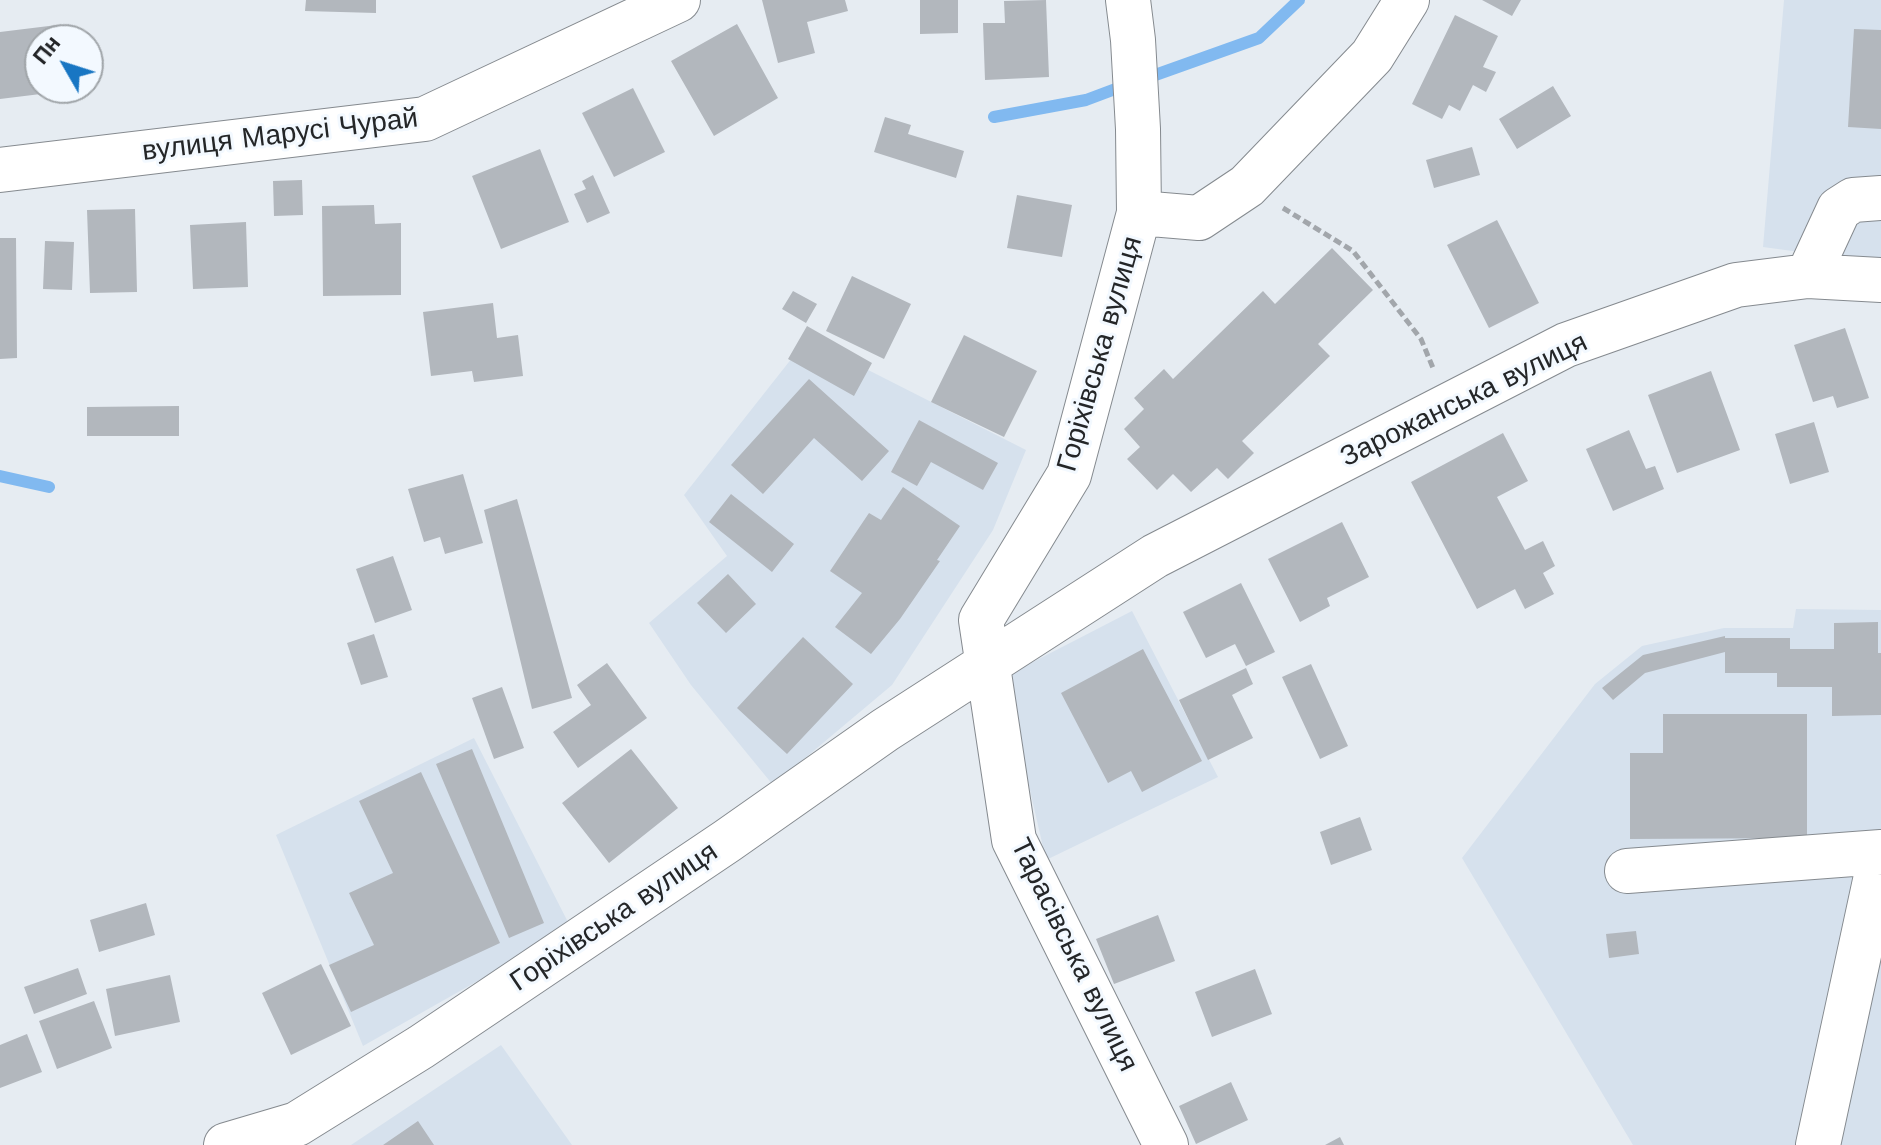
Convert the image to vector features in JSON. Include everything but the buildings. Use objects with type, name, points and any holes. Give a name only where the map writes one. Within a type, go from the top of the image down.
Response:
[{"type":"street","name":"вулиця Марусі Чурай","points":[[0,170],[425,119],[678,0]]},
{"type":"street","points":[[1139,213],[1199,218],[1247,186],[1372,56],[1407,0]]},
{"type":"street","name":"Горіхівська вулиця","points":[[988,664],[981,620],[1069,475],[1139,213],[1138,129],[1130,20]]},
{"type":"street","points":[[1808,276],[1839,209],[1853,200],[1881,198]]},
{"type":"street","name":"Зарожанська вулиця","points":[[1155,556],[1566,345],[1736,285],[1808,276],[1881,280]]},
{"type":"street","name":"Горіхівська вулиця","points":[[226,1145],[293,1138],[885,730],[1155,556]]},
{"type":"street","name":"Тарасівська вулиця","points":[[988,664],[1014,840],[1166,1145]]},
{"type":"street","points":[[1627,871],[1881,853],[1818,1145]]},
{"type":"path","points":[[1247,186],[1353,251],[1421,339],[1448,405]]},
{"type":"shaded area","points":[[1784,0],[1881,0],[1881,263],[1763,247]]},
{"type":"shaded area","points":[[807,339],[1026,450],[993,530],[892,685],[773,785],[691,685],[649,623],[727,556],[684,495]]},
{"type":"shaded area","points":[[1796,609],[1881,610],[1881,1145],[1633,1145],[1462,858],[1595,684],[1642,646],[1724,628],[1793,628]]},
{"type":"shaded area","points":[[1132,611],[1218,777],[1046,860],[1004,677]]},
{"type":"shaded area","points":[[474,738],[571,928],[363,1046],[276,835]]},
{"type":"shaded area","points":[[501,1045],[572,1145],[351,1145]]},
{"type":"waterway","points":[[1144,79],[1259,38],[1299,0]]},
{"type":"waterway","points":[[994,117],[1086,100],[1126,85]]},
{"type":"waterway","points":[[0,476],[49,487]]}]
